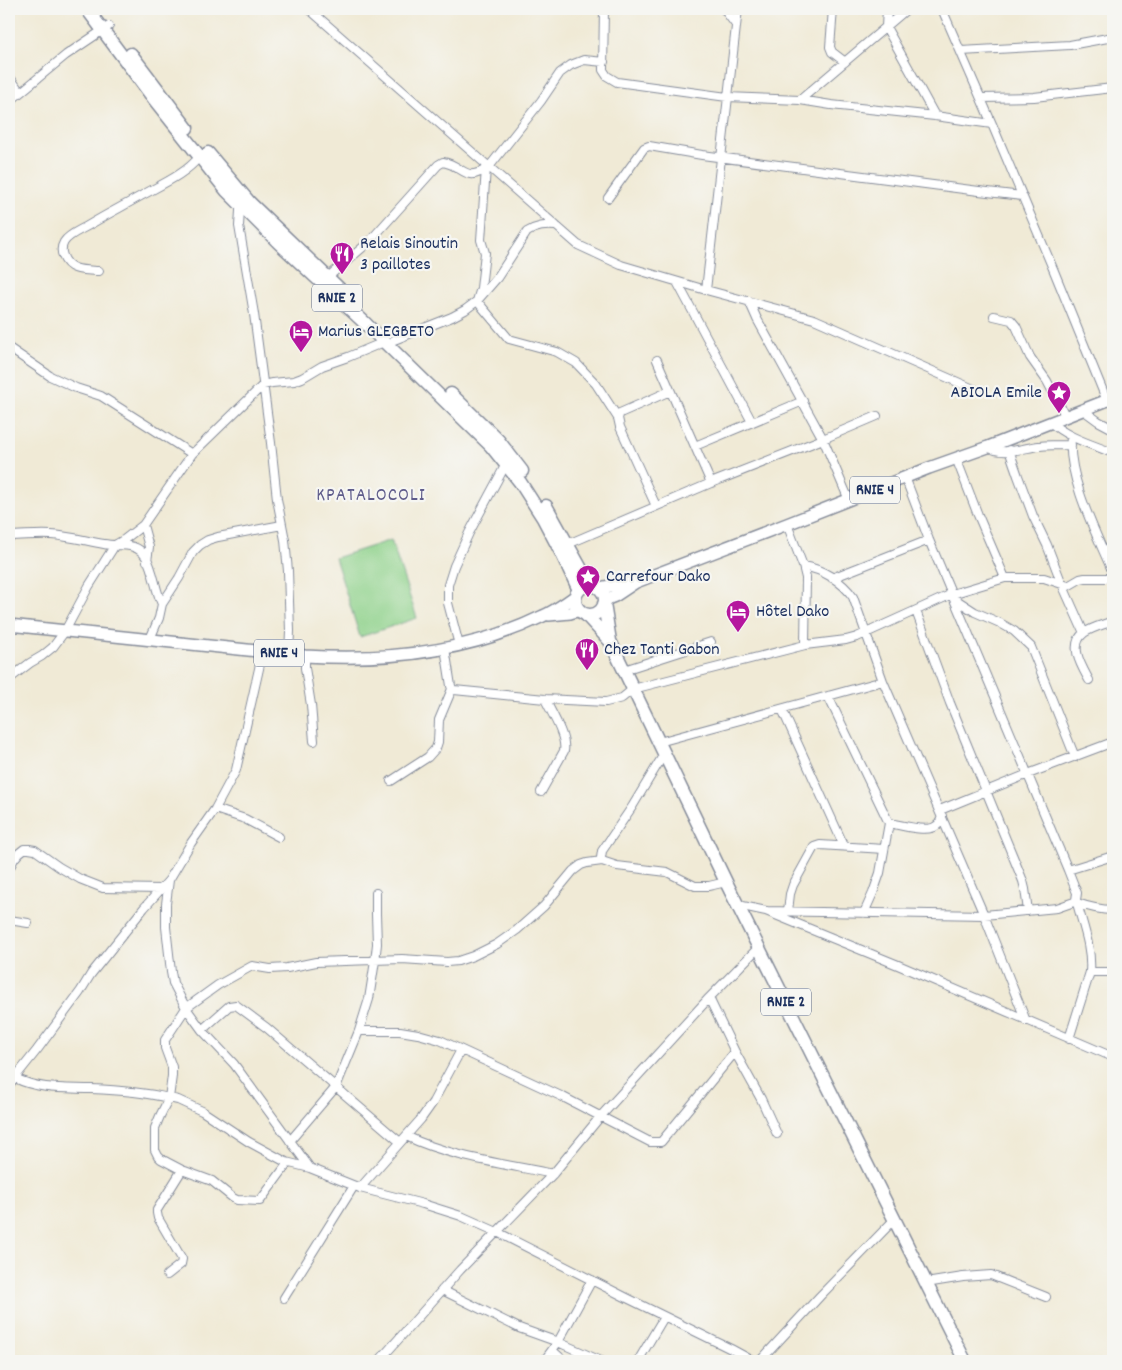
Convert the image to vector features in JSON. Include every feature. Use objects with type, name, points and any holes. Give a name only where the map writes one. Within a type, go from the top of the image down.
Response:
[{"type":"highway","name":"RNIE 2","points":[[88,9],[106,28],[200,144],[244,202],[307,270],[485,427],[510,454],[527,477],[568,544],[586,589]]},
{"type":"highway","name":"RNIE 2","points":[[97,9],[106,28],[154,99],[227,191],[244,202],[328,277],[491,446],[520,482],[543,518],[562,554],[586,589]]},
{"type":"highway","points":[[586,589],[604,594],[610,641],[575,603],[586,589]]},
{"type":"highway","points":[[582,612],[597,613],[602,609],[605,602]]},
{"type":"highway","name":"RNIE 2","points":[[610,641],[726,882],[966,1361]]},
{"type":"main road","name":"RNIE 4","points":[[605,602],[636,582],[1110,400]]},
{"type":"main road","name":"RNIE 4","points":[[9,625],[305,656],[380,657],[445,648],[507,632],[545,616],[586,589],[636,582]]},
{"type":"main road","name":"RNIE 4","points":[[545,616],[582,612]]},
{"type":"street","points":[[309,9],[578,246],[621,266],[814,319],[978,391]]},
{"type":"street","points":[[604,9],[603,70],[607,76],[617,82],[728,97],[800,100],[992,124]]},
{"type":"street","points":[[724,9],[736,25]]},
{"type":"street","points":[[706,290],[738,9]]},
{"type":"street","points":[[833,9],[830,47],[832,52],[845,62]]},
{"type":"street","points":[[887,9],[886,27],[935,116]]},
{"type":"street","points":[[800,100],[907,9]]},
{"type":"street","points":[[942,9],[1110,400]]},
{"type":"street","points":[[9,102],[66,55],[106,28]]},
{"type":"street","points":[[961,51],[1070,44],[1113,36]]},
{"type":"street","points":[[328,277],[369,242],[438,165],[443,162],[464,173],[479,173],[487,167],[541,101],[560,73],[571,65],[584,60],[604,62]]},
{"type":"street","points":[[9,76],[20,92]]},
{"type":"street","points":[[981,98],[1034,97],[1113,88]]},
{"type":"street","points":[[608,198],[644,148],[649,146],[702,155],[1022,196]]},
{"type":"street","points":[[99,271],[70,267],[64,260],[61,252],[64,242],[90,224],[174,178],[195,163],[200,156]]},
{"type":"street","points":[[477,302],[481,288],[485,253],[481,240],[487,167]]},
{"type":"street","points":[[244,202],[239,226],[254,314],[288,571],[289,654]]},
{"type":"street","points":[[9,679],[53,647],[65,631],[89,586],[115,545],[126,539],[143,525],[192,454],[263,385],[272,382],[294,381],[322,366],[452,317],[465,310],[477,302],[503,271],[527,232],[544,225],[556,226]]},
{"type":"street","points":[[677,282],[752,422]]},
{"type":"street","points":[[749,301],[803,401],[849,500]]},
{"type":"street","points":[[477,302],[509,339],[557,352],[576,363],[596,384],[618,418],[620,427],[656,506]]},
{"type":"street","points":[[994,316],[1011,320],[1016,326],[1030,357],[1047,381],[1066,416]]},
{"type":"street","points":[[9,348],[50,376],[76,388],[101,396],[192,454]]},
{"type":"street","points":[[657,360],[711,483]]},
{"type":"street","points":[[618,418],[620,413],[670,391]]},
{"type":"street","points":[[695,446],[803,401]]},
{"type":"street","points":[[1083,410],[1113,429]]},
{"type":"street","points":[[568,544],[711,483],[877,416]]},
{"type":"street","points":[[1050,422],[1071,441],[1113,453]]},
{"type":"street","points":[[988,447],[997,451],[1071,441]]},
{"type":"street","points":[[1071,441],[1078,483],[1084,504],[1113,573]]},
{"type":"street","points":[[1009,450],[1034,516],[1084,633]]},
{"type":"street","points":[[956,458],[1005,578]]},
{"type":"street","points":[[459,645],[448,603],[448,585],[469,532],[506,464]]},
{"type":"street","points":[[905,478],[929,540],[1077,893],[1076,903],[1090,952],[1090,972],[1069,1039]]},
{"type":"street","points":[[787,524],[803,566],[806,586],[805,644]]},
{"type":"street","points":[[143,525],[149,547],[147,561]]},
{"type":"street","points":[[150,639],[159,618],[162,604],[193,552],[200,545],[218,537],[282,525]]},
{"type":"street","points":[[9,536],[50,535],[71,537],[102,544],[134,547],[146,557],[157,595],[162,604]]},
{"type":"street","points":[[832,578],[929,540]]},
{"type":"street","points":[[803,566],[832,578],[848,589],[853,597],[883,681],[984,914],[1026,1021]]},
{"type":"street","points":[[452,689],[545,699],[606,702],[622,698],[633,689],[805,644],[846,640],[857,637],[916,611],[1005,578],[1044,578],[1068,586],[1085,578],[1113,578]]},
{"type":"street","points":[[954,596],[975,612],[1014,631],[1030,647],[1075,756]]},
{"type":"street","points":[[916,611],[950,704],[1023,881],[1028,911]]},
{"type":"street","points":[[1089,680],[1082,667],[1076,646],[1078,640],[1084,633],[1113,621]]},
{"type":"street","points":[[624,670],[711,642]]},
{"type":"street","points":[[391,781],[428,756],[436,748],[439,720],[452,689],[445,648]]},
{"type":"street","points":[[9,1085],[37,1050],[91,974],[169,880],[191,842],[215,809],[236,770],[263,651]]},
{"type":"street","points":[[305,656],[314,741]]},
{"type":"street","points":[[602,861],[602,851],[632,807],[662,748],[782,709],[883,681]]},
{"type":"street","points":[[828,696],[889,823],[880,873],[864,913]]},
{"type":"street","points":[[541,792],[565,746],[545,699]]},
{"type":"street","points":[[782,709],[844,846]]},
{"type":"street","points":[[941,813],[985,790],[1113,742]]},
{"type":"street","points":[[215,809],[245,819],[278,837]]},
{"type":"street","points":[[889,823],[924,829],[933,828],[939,823],[941,813]]},
{"type":"street","points":[[788,911],[793,884],[814,847],[820,845],[884,849]]},
{"type":"street","points":[[9,869],[19,853],[24,849],[30,848],[59,867],[98,887],[110,889],[161,888]]},
{"type":"street","points":[[1068,870],[1113,856]]},
{"type":"street","points":[[288,1163],[260,1201],[237,1200],[212,1181],[182,1170],[161,1159],[155,1150],[155,1128],[169,1098],[172,1076],[172,1067],[164,1045],[165,1040],[186,1008],[218,985],[252,966],[270,969],[287,968],[316,962],[402,959],[458,961],[497,944],[517,930],[544,906],[573,871],[588,863],[602,861],[617,866],[667,872],[695,886],[709,886],[726,882]]},
{"type":"street","points":[[169,880],[166,927],[173,983],[186,1008],[202,1030],[234,1064],[310,1168]]},
{"type":"street","points":[[290,1141],[336,1087],[359,1031],[369,999],[375,961],[377,944],[376,893]]},
{"type":"street","points":[[766,911],[984,914],[1057,908],[1076,903],[1089,908],[1113,910]]},
{"type":"street","points":[[738,905],[766,911],[1113,1057]]},
{"type":"street","points":[[9,920],[28,923]]},
{"type":"street","points":[[379,1361],[442,1290],[553,1174],[600,1116],[709,998],[759,948]]},
{"type":"street","points":[[1090,972],[1113,972]]},
{"type":"street","points":[[709,998],[778,1134]]},
{"type":"street","points":[[202,1030],[229,1006],[236,1005],[403,1139],[486,1160],[553,1174]]},
{"type":"street","points":[[359,1031],[400,1031],[440,1040],[563,1097],[650,1142],[660,1142],[735,1052]]},
{"type":"street","points":[[284,1298],[357,1187],[403,1139],[432,1102],[461,1050]]},
{"type":"street","points":[[14,1078],[44,1087],[128,1091],[178,1100],[202,1111],[249,1142],[288,1163],[310,1168],[357,1187],[461,1216],[497,1232],[753,1361]]},
{"type":"street","points":[[167,1275],[182,1264],[182,1259],[158,1218],[157,1210],[182,1170]]},
{"type":"street","points":[[760,1361],[813,1303],[894,1220]]},
{"type":"street","points":[[926,1283],[991,1275],[1046,1298]]},
{"type":"street","points":[[544,1361],[558,1342],[592,1280]]},
{"type":"street","points":[[442,1290],[519,1328],[558,1342],[601,1361]]},
{"type":"street","points":[[638,1361],[664,1317]]},
{"type":"street","points":[[553,1350],[564,1361]]},
{"type":"green space","points":[[391,540],[417,618],[360,637],[335,558]]},
{"type":"place","name":"Relais Sinoutin 3 paillotes","points":[[342,275]]},
{"type":"place","name":"Marius GLEGBETO","points":[[301,353]]},
{"type":"place","name":"ABIOLA Emile","points":[[1059,414]]},
{"type":"place","name":"Carrefour Dako","points":[[588,598]]},
{"type":"place","name":"Hôtel Dako","points":[[738,633]]},
{"type":"place","name":"Chez Tanti Gabon","points":[[587,671]]},
{"type":"district","name":"KPATALOCOLI","points":[[371,496]]}]
